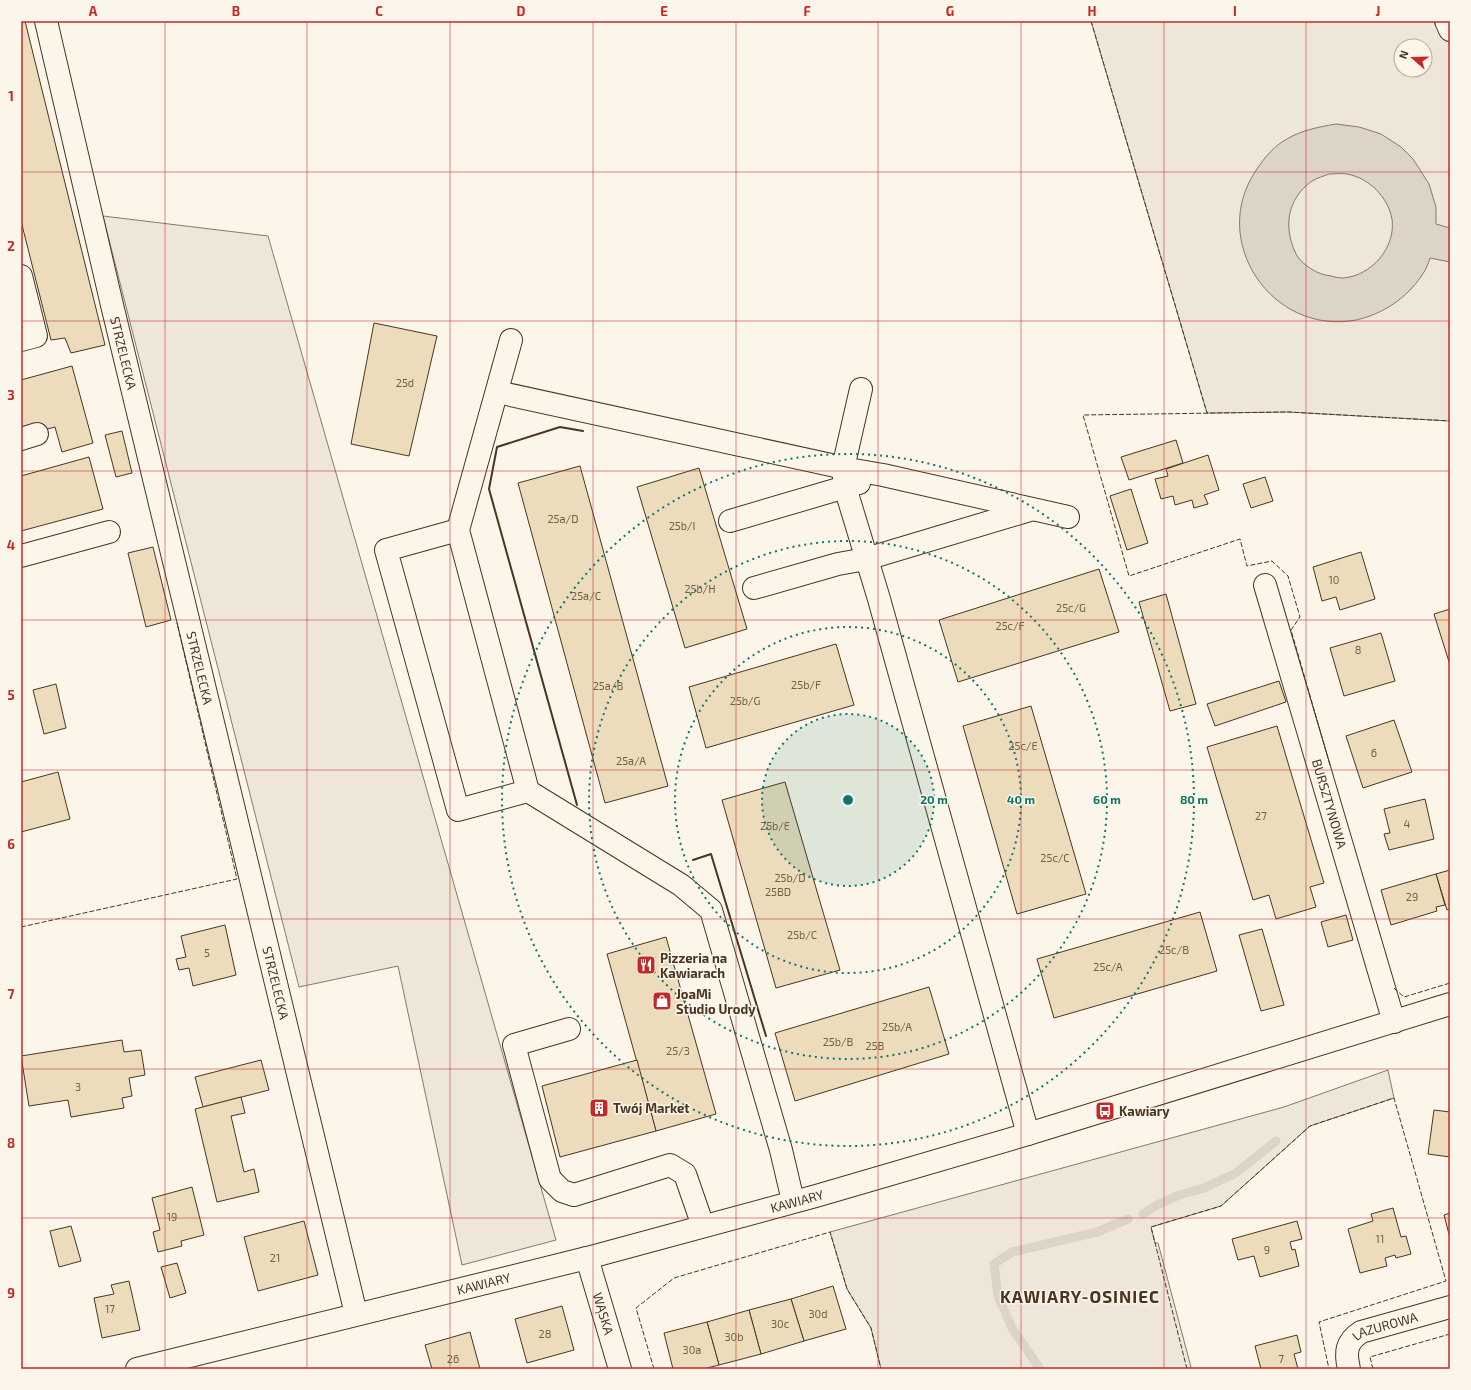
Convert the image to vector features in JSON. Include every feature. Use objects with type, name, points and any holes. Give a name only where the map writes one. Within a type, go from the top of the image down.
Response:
[{"type":"street","name":"STRZELECKA","points":[[46,21],[112,305],[356,1314]]},
{"type":"street","points":[[1446,21],[1450,30]]},
{"type":"street","points":[[21,276],[36,336],[21,340]]},
{"type":"street","points":[[511,340],[458,530],[528,791],[681,885],[711,910],[781,1150],[793,1201]]},
{"type":"street","points":[[860,389],[844,477],[1028,1134]]},
{"type":"street","points":[[497,392],[844,477],[884,475],[1068,517]]},
{"type":"street","points":[[730,521],[844,477]]},
{"type":"street","points":[[754,588],[838,564],[866,559],[1033,510]]},
{"type":"street","points":[[458,530],[386,550],[458,810],[528,791]]},
{"type":"street","points":[[21,556],[109,532]]},
{"type":"street","name":"BURSZTYNOWA","points":[[1265,585],[1394,1022]]},
{"type":"street","name":"KAWIARY","points":[[136,1369],[587,1258],[703,1226],[1028,1134],[1450,1004]]},
{"type":"street","points":[[569,1029],[514,1045],[550,1179],[562,1191],[574,1195],[670,1165],[685,1174],[703,1226]]},
{"type":"street","name":"WĄSKA","points":[[587,1258],[620,1369]]},
{"type":"street","name":"LAZUROWA","points":[[1349,1369],[1347,1359],[1348,1347],[1353,1337],[1361,1332],[1450,1307]]},
{"type":"shaded area","points":[[1091,21],[1450,21],[1450,421],[1288,412],[1207,413]]},
{"type":"shaded area","points":[[1336,124],[1359,127],[1381,134],[1401,147],[1413,159],[1429,184],[1436,207],[1436,224],[1450,228],[1450,262],[1430,258],[1427,267],[1409,291],[1394,304],[1376,314],[1356,320],[1326,321],[1298,313],[1275,298],[1256,277],[1244,252],[1240,225],[1243,197],[1257,169],[1270,152],[1282,142],[1299,133]],"holes":[[[1329,174],[1347,174],[1355,176],[1370,184],[1382,196],[1390,211],[1392,219],[1390,240],[1380,259],[1363,272],[1343,278],[1321,274],[1306,266],[1296,254],[1290,234],[1290,214],[1297,196],[1312,181]]]},
{"type":"shaded area","points":[[103,216],[268,236],[556,1240],[462,1265],[398,966],[299,987]]},
{"type":"shaded area","points":[[1388,1070],[1394,1098],[1310,1126],[1221,1206],[1151,1227],[1155,1243],[1158,1243],[1191,1367],[1187,1369],[881,1369],[871,1328],[847,1289],[830,1232],[1284,1107]]},
{"type":"building","points":[[21,21],[25,21],[105,345],[71,353],[65,338],[51,340],[21,221]]},
{"type":"building","points":[[374,323],[437,336],[409,456],[351,444]]},
{"type":"building","points":[[72,366],[93,443],[62,452],[55,427],[21,436],[21,380]]},
{"type":"building","points":[[122,431],[132,473],[116,477],[105,435]]},
{"type":"building","points":[[1176,440],[1183,463],[1129,480],[1121,457]]},
{"type":"building","points":[[1208,455],[1219,490],[1204,495],[1208,504],[1194,508],[1192,500],[1175,505],[1173,496],[1161,499],[1155,479],[1168,476],[1166,469]]},
{"type":"building","points":[[89,457],[103,509],[21,531],[21,476]]},
{"type":"building","points":[[580,466],[668,786],[605,803],[518,483]]},
{"type":"building","points":[[699,468],[747,629],[685,648],[637,487]]},
{"type":"building","points":[[1265,477],[1273,501],[1251,508],[1243,484]]},
{"type":"building","points":[[1131,489],[1148,543],[1127,550],[1110,496]]},
{"type":"building","points":[[153,547],[171,620],[146,627],[128,553]]},
{"type":"building","points":[[1361,552],[1375,599],[1340,610],[1336,597],[1322,601],[1313,567]]},
{"type":"building","points":[[1099,569],[1119,632],[958,682],[939,620]]},
{"type":"building","points":[[1166,594],[1196,704],[1170,711],[1139,602]]},
{"type":"building","points":[[1450,609],[1450,665],[1434,614]]},
{"type":"building","points":[[1381,633],[1395,681],[1344,696],[1330,648]]},
{"type":"building","points":[[836,644],[854,705],[706,748],[689,687]]},
{"type":"building","points":[[1279,681],[1286,702],[1215,726],[1207,704]]},
{"type":"building","points":[[56,684],[66,728],[44,734],[33,690]]},
{"type":"building","points":[[1031,706],[1086,894],[1017,914],[963,726]]},
{"type":"building","points":[[1394,720],[1412,772],[1363,788],[1346,736]]},
{"type":"building","points":[[1277,726],[1324,883],[1310,887],[1316,907],[1276,919],[1269,895],[1253,900],[1207,747]]},
{"type":"building","points":[[58,772],[70,819],[21,832],[21,782]]},
{"type":"building","points":[[785,782],[840,970],[776,988],[722,800]]},
{"type":"building","points":[[1425,799],[1434,839],[1389,850],[1384,834],[1390,833],[1384,809]]},
{"type":"building","points":[[1450,870],[1450,909],[1447,910],[1436,874]]},
{"type":"building","points":[[1436,874],[1445,905],[1436,907],[1437,911],[1391,925],[1381,890]]},
{"type":"building","points":[[1200,912],[1217,971],[1054,1018],[1037,959]]},
{"type":"building","points":[[1346,915],[1353,940],[1328,947],[1321,922]]},
{"type":"building","points":[[225,925],[236,975],[193,986],[189,968],[179,970],[176,959],[186,957],[181,936]]},
{"type":"building","points":[[1262,929],[1284,1005],[1261,1011],[1239,935]]},
{"type":"building","points":[[666,937],[716,1114],[656,1131],[607,954]]},
{"type":"building","points":[[929,987],[949,1054],[795,1101],[775,1033]]},
{"type":"building","points":[[122,1040],[124,1052],[141,1050],[145,1075],[129,1078],[132,1096],[122,1098],[124,1108],[71,1117],[68,1100],[29,1106],[21,1056]]},
{"type":"building","points":[[261,1060],[269,1090],[203,1107],[195,1077]]},
{"type":"building","name":"Twój Market","points":[[637,1060],[656,1131],[560,1157],[542,1086]]},
{"type":"building","points":[[241,1097],[245,1113],[231,1116],[244,1172],[254,1169],[259,1192],[217,1202],[195,1109]]},
{"type":"building","points":[[1434,1110],[1450,1112],[1450,1157],[1428,1154]]},
{"type":"building","points":[[192,1187],[204,1235],[181,1241],[182,1246],[158,1252],[153,1232],[160,1230],[152,1198]]},
{"type":"building","points":[[1393,1208],[1401,1237],[1406,1236],[1411,1254],[1396,1258],[1395,1255],[1385,1258],[1387,1266],[1360,1273],[1348,1229],[1373,1221],[1371,1214]]},
{"type":"building","points":[[1450,1213],[1450,1238],[1444,1215]]},
{"type":"building","points":[[304,1221],[318,1275],[258,1291],[244,1237]]},
{"type":"building","points":[[1297,1221],[1302,1239],[1290,1242],[1292,1250],[1295,1249],[1299,1266],[1260,1277],[1254,1256],[1238,1260],[1232,1239]]},
{"type":"building","points":[[71,1226],[81,1261],[59,1267],[50,1231]]},
{"type":"building","points":[[177,1263],[186,1293],[170,1298],[161,1267]]},
{"type":"building","points":[[129,1281],[140,1330],[102,1338],[94,1298],[114,1294],[111,1285]]},
{"type":"building","points":[[833,1286],[846,1329],[804,1341],[791,1299]]},
{"type":"building","points":[[791,1299],[804,1341],[761,1354],[749,1310]]},
{"type":"building","points":[[562,1306],[574,1350],[527,1363],[515,1319]]},
{"type":"building","points":[[749,1310],[761,1354],[719,1365],[707,1322]]},
{"type":"building","points":[[707,1322],[719,1365],[703,1369],[673,1369],[664,1333]]},
{"type":"building","points":[[470,1332],[480,1369],[432,1369],[425,1345]]},
{"type":"building","points":[[1297,1335],[1301,1352],[1294,1354],[1298,1369],[1261,1369],[1255,1346]]},
{"type":"waterway","points":[[1143,1214],[1157,1205],[1179,1195],[1204,1188],[1236,1173],[1276,1141]]},
{"type":"waterway","points":[[1040,1369],[1012,1328],[998,1296],[994,1264],[1012,1252],[1097,1232],[1128,1219]]},
{"type":"fence","points":[[1091,21],[1208,413]]},
{"type":"fence","points":[[1330,765],[1291,630],[1300,617],[1288,576],[1272,561],[1247,566],[1240,539],[1129,576],[1083,415],[1288,412],[1450,421]]},
{"type":"fence","points":[[21,927],[237,879],[177,623]]},
{"type":"fence","points":[[1394,988],[1404,997],[1450,983]]},
{"type":"fence","points":[[1187,1369],[1151,1227],[1221,1206],[1310,1126],[1394,1098],[1446,1281],[1319,1322],[1329,1369]]},
{"type":"fence","points":[[654,1369],[636,1308],[674,1278],[830,1232],[847,1289],[871,1328],[881,1369]]},
{"type":"fence","points":[[1373,1369],[1370,1357],[1450,1334]]},
{"type":"wall","points":[[577,805],[489,489],[497,447],[560,427],[583,431]]},
{"type":"wall","points":[[693,860],[711,854],[766,1036]]},
{"type":"place","name":"Pizzeria na Kawiarach","points":[[646,965]]},
{"type":"place","name":"JoaMi Studio Urody","points":[[662,1001]]},
{"type":"place","name":"Twój Market","points":[[599,1108]]},
{"type":"place","name":"Kawiary","points":[[1105,1111]]},
{"type":"district","name":"KAWIARY-OSINIEC","points":[[1080,1297]]}]
